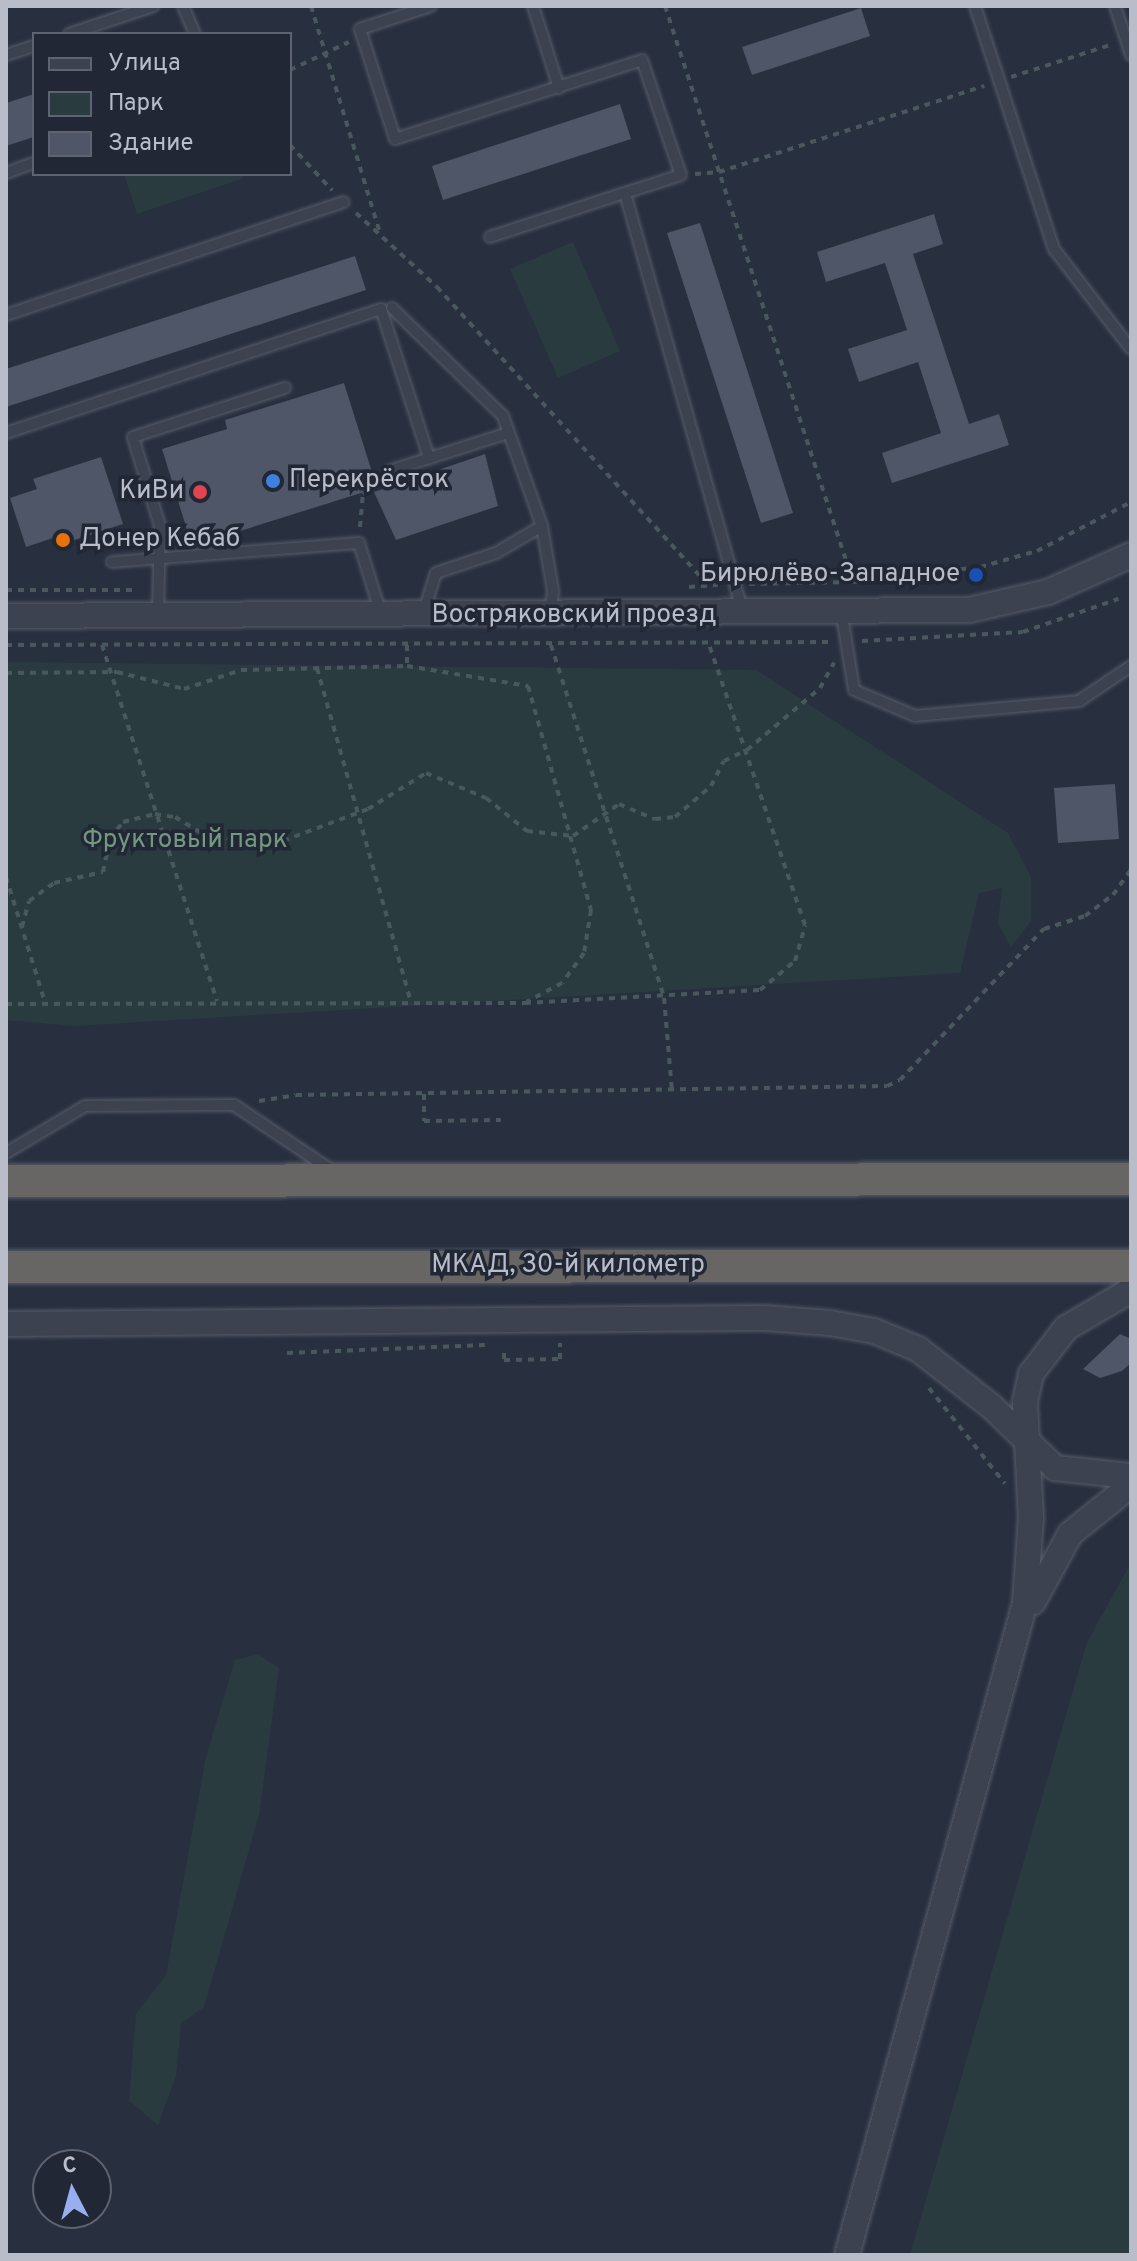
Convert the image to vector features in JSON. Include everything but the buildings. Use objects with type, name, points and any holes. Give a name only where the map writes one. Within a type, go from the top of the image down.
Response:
[{"type":"highway","points":[[6,1181],[1131,1179]]},
{"type":"highway","name":"МКАД, 30-й километр","points":[[6,1267],[1131,1266]]},
{"type":"street","name":"Востряковский проезд","points":[[6,616],[842,615],[1014,602],[1131,555]]},
{"type":"street","points":[[955,1180],[1131,1163]]},
{"type":"street","points":[[847,2255],[1013,1657],[1030,1563],[1026,1441],[1028,1388],[1043,1353],[1090,1308],[1131,1290]]},
{"type":"street","points":[[6,1324],[765,1318],[830,1323],[874,1331],[918,1349],[1055,1468],[1075,1474],[1131,1476]]},
{"type":"street","points":[[1013,1657],[1057,1552],[1091,1512],[1131,1485]]},
{"type":"lane","points":[[75,32],[153,6]]},
{"type":"lane","points":[[183,6],[194,32]]},
{"type":"lane","points":[[431,6],[360,29],[395,139],[642,60],[681,175],[490,237]]},
{"type":"lane","points":[[533,6],[559,88]]},
{"type":"lane","points":[[975,6],[1054,249],[1131,349]]},
{"type":"lane","points":[[1115,6],[1131,55]]},
{"type":"lane","points":[[6,55],[32,47]]},
{"type":"lane","points":[[6,173],[32,164]]},
{"type":"lane","points":[[625,193],[739,585],[742,615]]},
{"type":"lane","points":[[6,315],[344,202]]},
{"type":"lane","points":[[392,308],[503,416],[542,526],[553,591],[550,616]]},
{"type":"lane","points":[[6,433],[381,309],[429,458]]},
{"type":"lane","points":[[158,616],[160,526],[133,437],[285,388]]},
{"type":"lane","points":[[389,471],[508,433]]},
{"type":"lane","points":[[423,616],[424,594],[436,573],[496,553],[542,526]]},
{"type":"lane","points":[[112,562],[159,561],[359,543],[381,616]]},
{"type":"lane","points":[[842,615],[854,690],[915,716],[1079,701],[1131,666]]},
{"type":"lane","points":[[6,1153],[85,1106],[234,1105],[345,1181]]},
{"type":"path","points":[[311,6],[380,235]]},
{"type":"path","points":[[665,6],[853,582]]},
{"type":"path","points":[[292,69],[362,36]]},
{"type":"path","points":[[681,175],[719,172],[1126,40]]},
{"type":"path","points":[[292,147],[344,202],[437,287],[709,586]]},
{"type":"path","points":[[359,543],[363,495],[378,489],[389,471]]},
{"type":"path","points":[[678,587],[853,582],[980,567],[1037,551],[1131,502]]},
{"type":"path","points":[[6,645],[709,645],[846,642],[1023,632],[1118,599]]},
{"type":"path","points":[[22,927],[29,901],[54,883],[103,872],[110,839],[123,822],[155,814],[230,841],[272,845],[358,813],[426,773],[486,798],[527,831],[573,836],[604,811],[619,804],[655,819],[675,817],[711,786],[724,761],[747,750],[820,688],[846,642]]},
{"type":"path","points":[[102,645],[217,1002]]},
{"type":"path","points":[[407,645],[407,666]]},
{"type":"path","points":[[551,645],[664,998],[672,1092]]},
{"type":"path","points":[[6,1004],[525,1003],[664,998],[760,990],[786,971],[803,945],[800,900],[709,645]]},
{"type":"path","points":[[6,673],[110,673],[184,689],[241,670],[407,666],[528,686],[573,836],[591,910],[584,953],[562,983],[525,1003]]},
{"type":"path","points":[[317,668],[358,813],[381,913],[411,1003]]},
{"type":"path","points":[[234,1105],[296,1095],[873,1088],[900,1080],[1001,968],[1044,929],[1085,916],[1104,902],[1131,869]]},
{"type":"path","points":[[6,877],[45,1002]]},
{"type":"path","points":[[424,1094],[424,1121],[501,1120]]},
{"type":"path","points":[[544,1343],[574,1342]]},
{"type":"path","points":[[504,1353],[504,1360],[560,1359],[560,1343]]},
{"type":"path","points":[[287,1353],[514,1344]]},
{"type":"path","points":[[919,1376],[1007,1489]]},
{"type":"green space","points":[[125,176],[244,176],[244,178],[137,214]]},
{"type":"green space","points":[[573,242],[620,351],[558,378],[510,269]]},
{"type":"green space","name":"Фруктовый парк","points":[[6,662],[756,670],[1008,833],[1031,877],[1031,921],[1011,947],[998,923],[1002,888],[979,893],[960,973],[74,1026],[6,1020]]},
{"type":"green space","points":[[1131,1563],[1131,2255],[910,2255],[1087,1642]]},
{"type":"green space","points":[[258,1654],[279,1668],[259,1815],[204,2007],[181,2023],[176,2076],[158,2125],[129,2101],[136,2014],[166,1975],[206,1757],[235,1660]]},
{"type":"place","name":"Перекрёсток","points":[[273,481]]},
{"type":"place","name":"КиВи","points":[[200,492]]},
{"type":"place","name":"Донер Кебаб","points":[[63,540]]},
{"type":"place","name":"Бирюлёво-Западное","points":[[976,575]]}]
